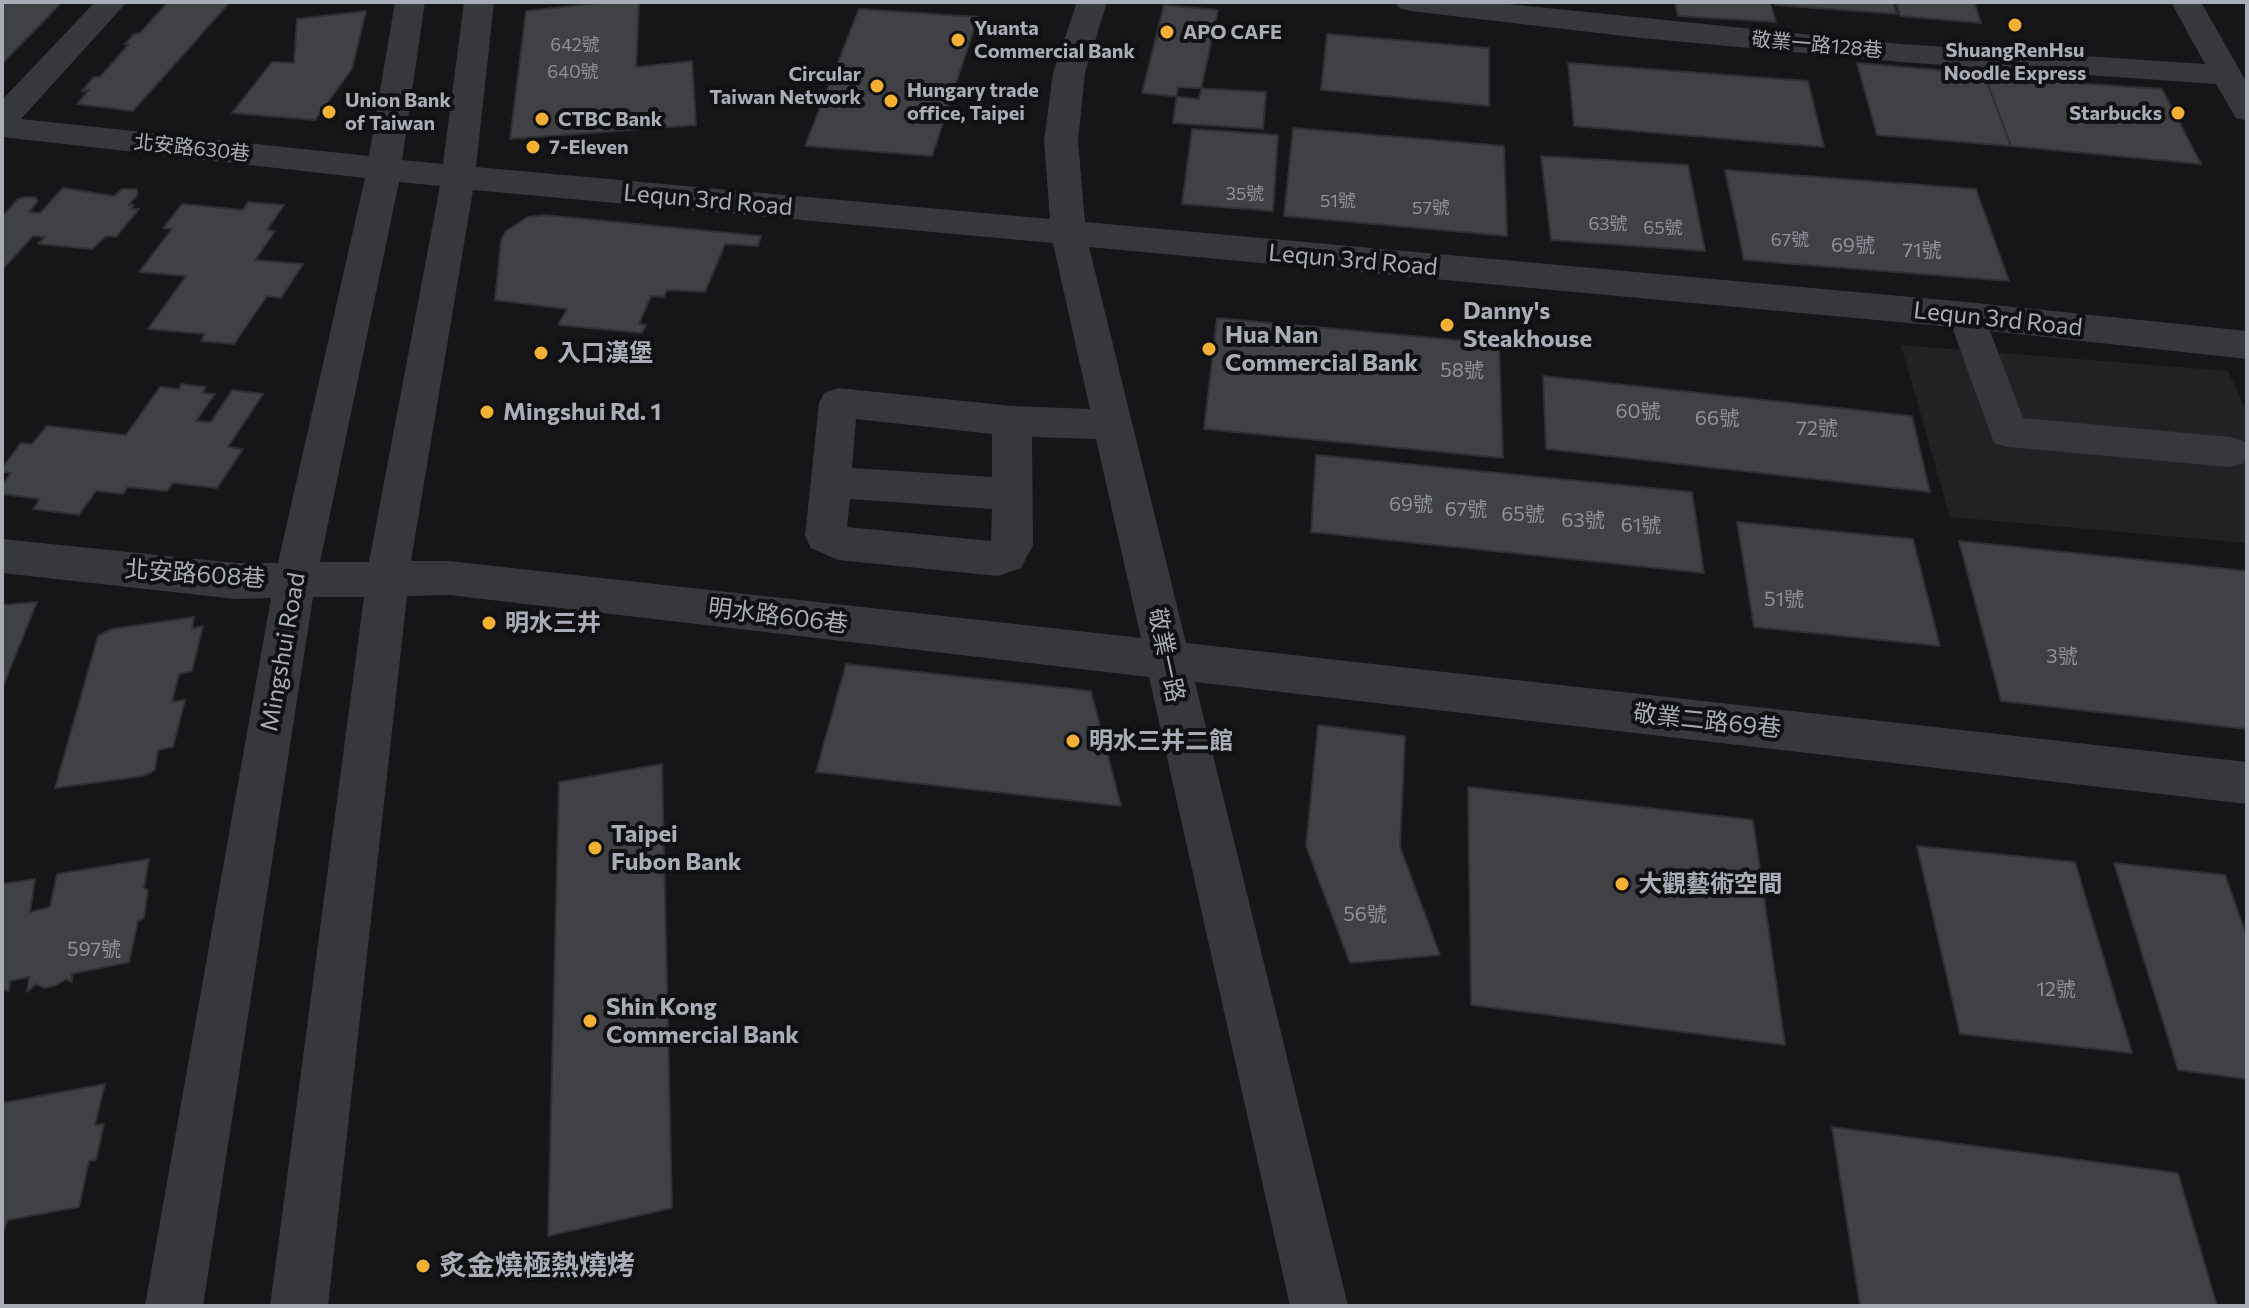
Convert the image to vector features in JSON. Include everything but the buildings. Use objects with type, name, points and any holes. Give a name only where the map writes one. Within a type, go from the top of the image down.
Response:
[{"type":"street","points":[[2,119],[112,2]]},
{"type":"street","name":"Mingshui Road","points":[[174,1306],[295,580],[378,204],[410,2]]},
{"type":"street","points":[[299,1306],[393,538],[458,177],[479,2]]},
{"type":"street","name":"敬業一路","points":[[1092,2],[1069,73],[1061,141],[1068,234],[1319,1306]]},
{"type":"street","name":"敬業一路128巷","points":[[1410,2],[1641,29],[1901,53],[2226,75]]},
{"type":"street","points":[[2186,2],[2247,111]]},
{"type":"street","name":"北安路630巷","points":[[2,127],[458,177]]},
{"type":"street","name":"Lequn 3rd Road","points":[[458,177],[1966,315],[2247,345]]},
{"type":"street","points":[[1966,315],[2008,432],[2230,452]]},
{"type":"street","points":[[1012,421],[1011,552],[998,559],[830,541],[826,536],[838,403],[1012,421],[1115,425]]},
{"type":"street","points":[[830,482],[1012,494]]},
{"type":"street","name":"北安路608巷","points":[[2,556],[236,581],[389,577]]},
{"type":"street","name":"明水路606巷","points":[[389,577],[449,578],[1167,659]]},
{"type":"street","name":"敬業二路69巷","points":[[1167,659],[2247,783]]},
{"type":"shaded area","points":[[1901,345],[2228,371],[2247,413],[2247,543],[1950,517]]},
{"type":"place","name":"ShuangRenHsu Noodle Express","points":[[2015,25]]},
{"type":"place","name":"APO CAFE","points":[[1167,32]]},
{"type":"place","name":"Yuanta Commercial Bank","points":[[958,40]]},
{"type":"place","name":"Circular Taiwan Network","points":[[877,86]]},
{"type":"place","name":"Hungary trade office, Taipei","points":[[891,101]]},
{"type":"place","name":"Union Bank of Taiwan","points":[[329,112]]},
{"type":"place","name":"Starbucks","points":[[2178,113]]},
{"type":"place","name":"CTBC Bank","points":[[542,119]]},
{"type":"place","name":"7-Eleven","points":[[533,147]]},
{"type":"place","name":"Danny's Steakhouse","points":[[1447,325]]},
{"type":"place","name":"Hua Nan Commercial Bank","points":[[1209,349]]},
{"type":"place","name":"入口漢堡","points":[[541,353]]},
{"type":"place","name":"Mingshui Rd. 1","points":[[487,412]]},
{"type":"place","name":"明水三井","points":[[489,623]]},
{"type":"place","name":"明水三井二館","points":[[1073,741]]},
{"type":"place","name":"Taipei Fubon Bank","points":[[595,848]]},
{"type":"place","name":"大觀藝術空間","points":[[1622,884]]},
{"type":"place","name":"Shin Kong Commercial Bank","points":[[590,1021]]},
{"type":"place","name":"炙金燒極熱燒烤","points":[[423,1266]]}]
